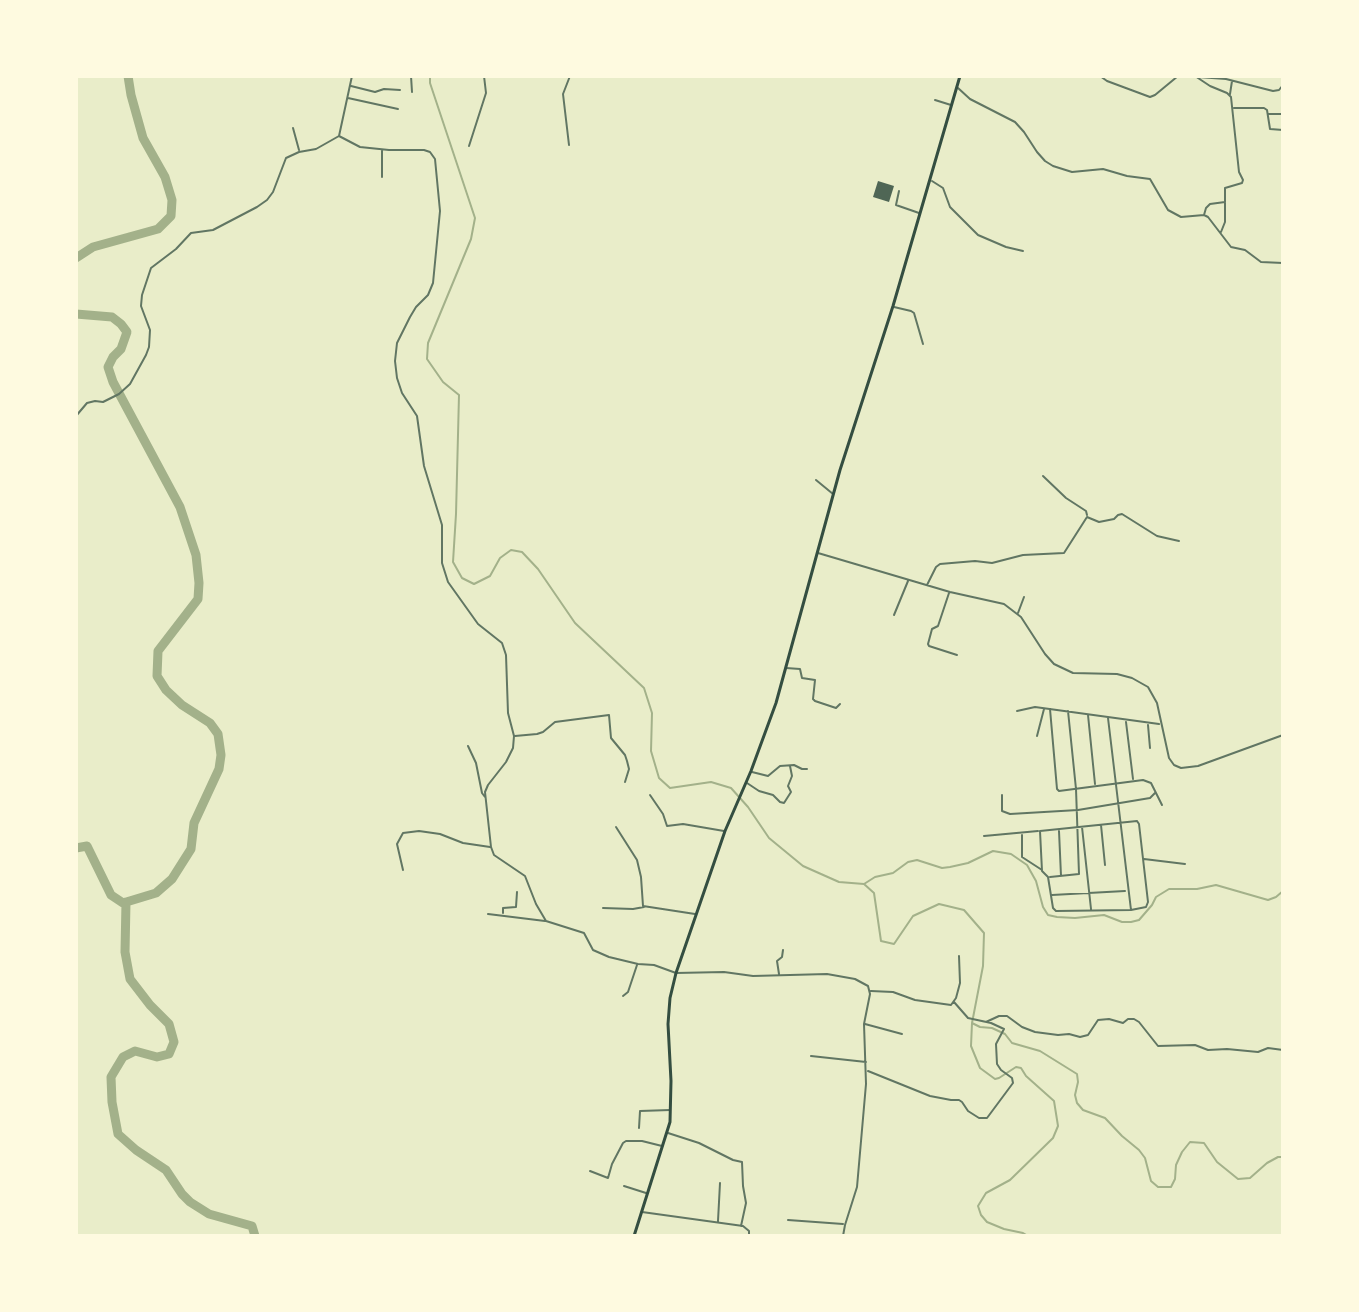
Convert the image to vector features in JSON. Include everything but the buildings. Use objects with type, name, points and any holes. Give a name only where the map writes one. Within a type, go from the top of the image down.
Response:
[{"type":"main road","points":[[634,1236],[667,1133],[671,1081],[668,1024],[676,973],[735,804],[751,771],[776,703],[833,494],[893,306],[960,76]]},
{"type":"street","points":[[76,416],[87,403],[103,402],[130,384],[149,347],[150,330],[141,306],[151,268],[191,233],[213,230],[267,200],[289,156],[316,149],[339,136],[352,76]]},
{"type":"street","points":[[411,76],[412,92]]},
{"type":"street","points":[[469,146],[486,93],[484,76]]},
{"type":"street","points":[[569,145],[563,94],[570,76]]},
{"type":"street","points":[[1100,76],[1150,97],[1178,76]]},
{"type":"street","points":[[1107,81],[1111,76]]},
{"type":"street","points":[[1196,76],[1273,91],[1283,85]]},
{"type":"street","points":[[1196,76],[1230,95]]},
{"type":"street","points":[[1221,233],[1225,222],[1225,188],[1243,180],[1239,172],[1230,95],[1232,81]]},
{"type":"street","points":[[350,86],[375,92],[400,90]]},
{"type":"street","points":[[957,87],[970,99],[1015,122],[1037,152],[1053,166],[1072,172],[1103,169],[1148,178],[1171,212],[1181,217],[1204,215],[1231,247],[1245,250],[1261,262],[1283,263]]},
{"type":"street","points":[[347,98],[398,109]]},
{"type":"street","points":[[935,100],[952,105]]},
{"type":"street","points":[[1233,108],[1262,107],[1266,109],[1270,129],[1283,130]]},
{"type":"street","points":[[1266,114],[1283,114]]},
{"type":"street","points":[[293,128],[299,152]]},
{"type":"street","points":[[339,136],[360,147],[424,150],[436,161],[440,211],[433,283],[397,343],[397,378],[402,393],[417,416],[424,466],[442,525],[442,563],[448,582],[478,624],[502,643],[505,650],[508,713],[514,736],[512,751],[488,785],[485,797],[491,847],[498,859],[525,876],[546,921]]},
{"type":"street","points":[[382,150],[382,177]]},
{"type":"street","points":[[930,180],[943,188],[950,207],[978,235],[1023,251]]},
{"type":"street","points":[[899,191],[896,205],[920,213]]},
{"type":"street","points":[[1204,215],[1210,204],[1225,202]]},
{"type":"street","points":[[893,306],[914,313],[923,344]]},
{"type":"street","points":[[927,586],[936,567],[941,564],[992,563],[1023,555],[1064,553],[1087,517],[1086,511],[1066,498],[1043,476]]},
{"type":"street","points":[[816,480],[833,494]]},
{"type":"street","points":[[1087,517],[1099,522],[1122,514],[1157,536],[1179,541]]},
{"type":"street","points":[[818,553],[927,586],[996,601],[1018,614],[1054,664],[1073,673],[1117,674],[1148,687],[1157,703],[1169,758],[1181,768],[1198,766],[1283,735]]},
{"type":"street","points":[[894,615],[908,580]]},
{"type":"street","points":[[950,592],[928,644],[957,655]]},
{"type":"street","points":[[1018,614],[1024,597]]},
{"type":"street","points":[[785,668],[800,669],[802,678],[815,680],[815,701],[836,708],[840,704]]},
{"type":"street","points":[[1017,711],[1029,707],[1045,708],[1161,725]]},
{"type":"street","points":[[1037,736],[1045,708]]},
{"type":"street","points":[[1050,709],[1059,791],[1143,780],[1151,783],[1162,805]]},
{"type":"street","points":[[1068,711],[1091,911]]},
{"type":"street","points":[[1088,713],[1096,786]]},
{"type":"street","points":[[514,736],[543,732],[555,722],[609,715],[611,738],[629,769],[625,782]]},
{"type":"street","points":[[1108,718],[1131,910]]},
{"type":"street","points":[[1126,720],[1133,781]]},
{"type":"street","points":[[1148,724],[1150,748]]},
{"type":"street","points":[[468,746],[485,797]]},
{"type":"street","points":[[751,771],[768,776],[780,766],[794,765],[807,769]]},
{"type":"street","points":[[745,783],[784,803],[791,792],[788,786],[792,776],[790,766]]},
{"type":"street","points":[[1002,795],[1002,811],[1006,814],[1078,810],[1152,798],[1156,792]]},
{"type":"street","points":[[650,795],[667,826],[683,824],[725,831]]},
{"type":"street","points":[[984,836],[1138,821],[1148,902],[1146,907],[1058,912],[1053,908],[1048,877],[1022,857],[1021,834]]},
{"type":"street","points":[[1101,824],[1105,865]]},
{"type":"street","points":[[1048,877],[1079,875],[1080,826]]},
{"type":"street","points":[[616,827],[637,860],[644,907]]},
{"type":"street","points":[[1059,829],[1061,877]]},
{"type":"street","points":[[1040,831],[1042,871]]},
{"type":"street","points":[[403,870],[397,844],[403,833],[433,832],[468,844],[491,847]]},
{"type":"street","points":[[1143,859],[1185,864]]},
{"type":"street","points":[[1051,895],[1128,890]]},
{"type":"street","points":[[503,916],[503,908],[516,907],[517,892]]},
{"type":"street","points":[[603,908],[644,907],[697,914]]},
{"type":"street","points":[[488,914],[546,921],[584,933],[593,950],[609,957],[654,965],[676,973],[846,976],[868,986],[870,991],[864,1024],[867,1062],[857,1187],[843,1236]]},
{"type":"street","points":[[779,975],[777,961],[782,957],[783,950]]},
{"type":"street","points":[[870,991],[893,992],[915,1000],[951,1005],[960,983],[959,956]]},
{"type":"street","points":[[623,996],[628,992],[638,964]]},
{"type":"street","points":[[866,1071],[930,1096],[961,1101],[968,1111],[985,1119],[1013,1083],[1012,1078],[997,1064],[996,1044],[1004,1029],[968,1018],[954,1002]]},
{"type":"street","points":[[986,1022],[1007,1016],[1035,1032],[1080,1037],[1088,1035],[1098,1020],[1123,1023],[1134,1019],[1158,1046],[1195,1045],[1208,1050],[1258,1052],[1268,1048],[1283,1050]]},
{"type":"street","points":[[864,1024],[902,1034]]},
{"type":"street","points":[[811,1056],[867,1062]]},
{"type":"street","points":[[639,1128],[640,1111],[670,1110]]},
{"type":"street","points":[[667,1133],[742,1162],[746,1203],[741,1226]]},
{"type":"street","points":[[590,1171],[608,1178],[612,1164],[626,1141],[663,1146]]},
{"type":"street","points":[[718,1222],[720,1183]]},
{"type":"street","points":[[624,1186],[647,1193]]},
{"type":"street","points":[[641,1212],[741,1226],[747,1228],[749,1236]]},
{"type":"street","points":[[788,1220],[845,1225]]},
{"type":"waterway","points":[[76,258],[93,247],[158,229],[171,216],[172,200],[165,177],[143,138],[128,76]]},
{"type":"waterway","points":[[430,76],[475,218],[471,239],[428,343],[427,359],[443,382],[459,395],[453,562],[462,578],[474,584],[490,576],[500,558],[511,550],[522,552],[538,569],[575,623],[644,688],[652,713],[651,751],[659,778],[670,788],[711,782],[731,788],[769,838],[803,866],[839,882],[864,884],[874,893],[881,941],[894,944],[913,916],[939,904],[964,910],[984,933],[983,966],[972,1023],[1005,1034],[1012,1043],[1040,1051],[1077,1074],[1077,1103],[1083,1110],[1105,1118],[1139,1150],[1145,1158],[1151,1181],[1158,1187],[1171,1187],[1176,1165],[1190,1142],[1204,1143],[1217,1162],[1238,1179],[1250,1178],[1267,1163],[1283,1157]]},
{"type":"waterway","points":[[76,314],[112,317],[127,332],[121,349],[108,367],[113,382],[180,507],[196,555],[199,583],[198,599],[158,651],[157,676],[182,705],[210,723],[218,734],[221,755],[219,769],[194,823],[191,849],[172,879],[156,893],[123,903],[111,895],[87,846],[76,848]]},
{"type":"waterway","points":[[864,884],[875,877],[893,873],[908,862],[917,860],[942,868],[950,867],[968,863],[993,851],[1011,854],[1027,865],[1036,881],[1043,907],[1048,915],[1057,917],[1104,915],[1131,922],[1139,920],[1156,897],[1169,889],[1216,885],[1268,900],[1283,891]]},
{"type":"waterway","points":[[126,902],[125,952],[130,979],[169,1024],[174,1042],[169,1054],[157,1057],[135,1051],[123,1057],[111,1077],[118,1134],[166,1170],[190,1202],[209,1214],[252,1226],[255,1236]]},
{"type":"waterway","points":[[972,1023],[971,1046],[980,1068],[995,1079],[1016,1067],[1021,1068],[1054,1101],[1058,1126],[1053,1138],[1010,1180],[986,1193],[978,1206],[987,1222],[1028,1236]]}]
